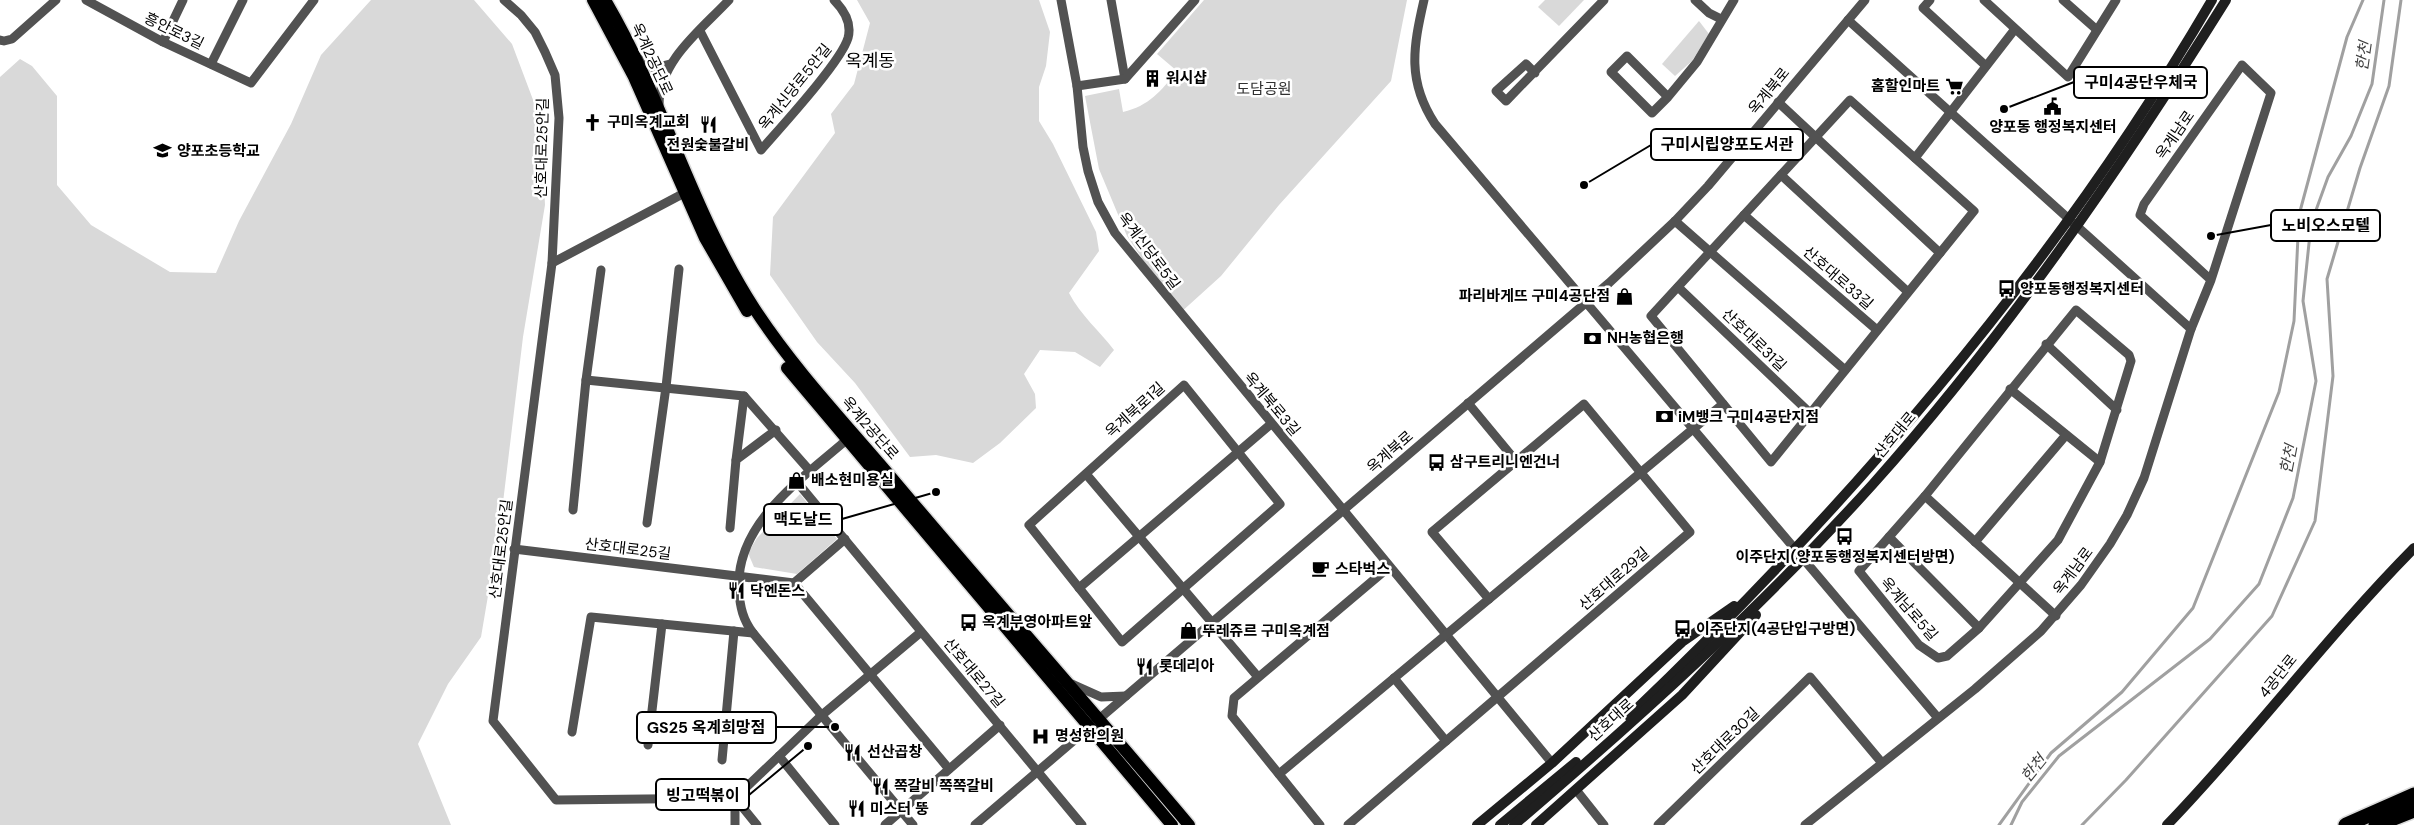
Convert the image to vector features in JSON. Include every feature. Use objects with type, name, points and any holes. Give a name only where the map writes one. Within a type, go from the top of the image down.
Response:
[{"type":"highway","points":[[2373,822],[2414,794]]},
{"type":"highway","points":[[2346,825],[2373,822],[2414,810]]},
{"type":"main road","name":"옥계2공단로","points":[[593,0],[634,78],[689,191]]},
{"type":"main road","name":"옥계2공단로","points":[[605,0],[659,110],[705,238],[735,293],[773,349],[1067,681],[1095,723],[1172,825]]},
{"type":"main road","name":"옥계2공단로","points":[[850,437],[1095,723],[1188,825]]},
{"type":"street","points":[[0,40],[12,39],[56,0]]},
{"type":"street","name":"흥안로3길","points":[[86,0],[163,42],[251,83],[314,0]]},
{"type":"street","points":[[163,42],[183,0]]},
{"type":"street","points":[[211,64],[243,0]]},
{"type":"street","name":"산호대로25안길","points":[[504,0],[521,15],[535,32],[555,76],[559,118],[552,263],[493,721],[556,800],[735,798]]},
{"type":"street","points":[[659,110],[661,84],[670,64],[729,0]]},
{"type":"street","name":"옥계신당로5안길","points":[[700,31],[761,150],[844,48],[848,37],[847,18],[834,0]]},
{"type":"street","name":"옥계신당로5길","points":[[1061,0],[1077,86],[1083,147],[1098,202],[1115,233],[1179,314]]},
{"type":"street","points":[[1111,0],[1125,79]]},
{"type":"street","points":[[1077,86],[1125,79],[1195,0]]},
{"type":"street","points":[[1424,0],[1413,56],[1415,81],[1425,109],[1435,124],[1938,718]]},
{"type":"street","points":[[1535,73],[1604,0]]},
{"type":"street","points":[[1695,0],[1709,13],[1721,19]]},
{"type":"street","points":[[1668,97],[1627,56],[1611,72],[1652,113],[1668,97],[1697,62],[1734,0]]},
{"type":"street","name":"옥계북로","points":[[975,825],[1586,302],[1675,221],[1720,172],[1865,0]]},
{"type":"street","points":[[1930,0],[1923,8],[1986,66]]},
{"type":"street","points":[[1984,0],[2068,77],[2116,0]]},
{"type":"street","points":[[2064,0],[2097,30]]},
{"type":"street","name":"산호대로","points":[[1500,825],[1618,727],[1746,600],[1795,549],[1940,385],[2068,219],[2129,132],[2212,0]]},
{"type":"street","name":"산호대로","points":[[1514,825],[1676,682],[1752,610],[1872,486],[1917,433],[2077,226],[2132,148],[2226,0]]},
{"type":"street","points":[[1848,20],[2191,329]]},
{"type":"street","points":[[1915,158],[2014,29]]},
{"type":"street","points":[[634,57],[654,68],[670,64]]},
{"type":"street","name":"옥계남로","points":[[1805,825],[2006,664],[2056,616],[2081,584],[2127,515],[2144,478],[2191,329],[2211,280],[2271,93],[2242,65],[2144,204],[2140,215],[2211,280]]},
{"type":"street","name":"산호대로33길","points":[[1723,404],[1651,316],[1815,137],[1850,100],[1974,211],[1877,330],[1744,215]]},
{"type":"street","points":[[1778,102],[1940,253]]},
{"type":"street","points":[[1781,175],[1908,292]]},
{"type":"street","points":[[552,263],[689,191]]},
{"type":"street","points":[[1675,221],[1845,370]]},
{"type":"street","points":[[646,523],[666,387],[679,269]]},
{"type":"street","points":[[573,510],[586,380],[601,270]]},
{"type":"street","name":"산호대로31길","points":[[1678,287],[1810,413]]},
{"type":"street","name":"옥계남로5길","points":[[2076,310],[2129,355],[2131,361],[2129,371],[2100,462],[2058,540],[1980,628],[1943,658],[1932,655],[1919,645],[1859,571],[1925,496],[2046,344],[2076,310]]},
{"type":"street","name":"옥계북로3길","points":[[1179,314],[1342,511]]},
{"type":"street","points":[[1278,774],[1723,404],[1771,462],[1877,330]]},
{"type":"street","points":[[2046,344],[2117,410]]},
{"type":"street","points":[[586,380],[744,396],[810,470]]},
{"type":"street","name":"옥계북로1길","points":[[1184,385],[1280,504],[1122,642],[1029,525],[1086,474],[1184,385]]},
{"type":"street","points":[[2010,389],[2100,462]]},
{"type":"street","points":[[730,528],[744,396]]},
{"type":"street","points":[[1468,403],[1516,461]]},
{"type":"street","name":"산호대로29길","points":[[1348,825],[1690,532],[1584,404],[1432,532],[1489,599]]},
{"type":"street","points":[[1079,588],[1270,424]]},
{"type":"street","points":[[736,460],[776,430]]},
{"type":"street","points":[[1975,542],[2066,435]]},
{"type":"street","points":[[850,437],[810,470],[764,516],[744,555],[738,576],[741,612],[753,633],[913,825]]},
{"type":"street","points":[[1086,474],[1258,678]]},
{"type":"street","name":"산호대로27길","points":[[798,482],[1000,725],[1076,823]]},
{"type":"street","points":[[1925,496],[2056,616]]},
{"type":"street","points":[[1342,511],[1552,763]]},
{"type":"street","points":[[1889,537],[1980,628]]},
{"type":"street","points":[[845,539],[794,583],[949,769]]},
{"type":"street","name":"4공단로","points":[[2167,825],[2275,704],[2312,659],[2414,548]]},
{"type":"street","name":"산호대로25길","points":[[514,549],[794,583]]},
{"type":"street","points":[[1536,825],[1577,792],[1682,695],[1784,583],[1802,558]]},
{"type":"street","points":[[1320,825],[1232,716],[1234,698],[1389,567]]},
{"type":"street","points":[[1477,825],[1552,763],[1682,642],[1704,625],[1746,600]]},
{"type":"street","points":[[572,732],[591,617],[753,633]]},
{"type":"street","points":[[648,745],[662,624]]},
{"type":"street","points":[[722,760],[734,631]]},
{"type":"street","points":[[735,825],[735,798],[822,716],[921,632]]},
{"type":"street","name":"산호대로30길","points":[[1658,825],[1810,677],[1882,763]]},
{"type":"street","points":[[1394,678],[1446,741]]},
{"type":"street","points":[[1067,681],[1101,696],[1126,696]]},
{"type":"street","points":[[885,825],[1000,725]]},
{"type":"street","points":[[779,756],[835,825]]},
{"type":"street","points":[[1577,792],[1604,825]]},
{"type":"street","points":[[735,798],[757,825]]},
{"type":"green space","points":[[371,0],[474,0],[512,44],[541,121],[545,205],[523,337],[501,519],[481,637],[448,684],[418,744],[451,825],[0,825],[0,77],[20,59],[32,66],[57,96],[57,185],[91,225],[170,272],[216,273],[239,221],[291,124],[321,55]]},
{"type":"green space","points":[[857,0],[1039,0],[1050,32],[1046,66],[1039,87],[1039,121],[1053,144],[1096,232],[1099,251],[1069,293],[1085,316],[1114,350],[1100,367],[1075,352],[1040,350],[1024,374],[1035,394],[1036,408],[1000,443],[973,463],[936,455],[910,457],[855,383],[817,342],[770,275],[773,217],[835,133],[831,114],[854,84],[870,23]]},
{"type":"green space","name":"도담공원","points":[[1204,0],[1407,0],[1391,81],[1279,205],[1221,276],[1179,314],[1127,236],[1099,169],[1085,96],[1119,89],[1123,112],[1140,106],[1154,97],[1177,71],[1157,54]]},
{"type":"green space","points":[[1545,0],[1584,0],[1559,26],[1538,7]]},
{"type":"green space","points":[[1699,21],[1709,34],[1692,61],[1675,76],[1662,64]]},
{"type":"green space","points":[[800,494],[837,539],[797,574],[754,567],[748,553],[757,538]]},
{"type":"waterway","points":[[1999,825],[2051,753],[2122,692],[2193,608],[2279,392],[2294,321],[2299,215],[2347,37],[2363,0]]},
{"type":"waterway","name":"한천","points":[[2011,825],[2022,802],[2059,756],[2210,639],[2259,584],[2293,498],[2316,381],[2303,301],[2311,224],[2328,177],[2351,136],[2372,84],[2384,0]]},
{"type":"waterway","points":[[2082,825],[2126,780],[2272,616],[2315,521],[2333,376],[2327,279],[2360,168],[2389,86],[2401,0]]},
{"type":"place","name":"워시샵","points":[[1152,78]]},
{"type":"place","name":"홈할인마트","points":[[1954,86]]},
{"type":"place","name":"양포동 행정복지센터","points":[[2053,106]]},
{"type":"place","name":"구미4공단우체국","points":[[2004,109]]},
{"type":"place","name":"구미옥계교회","points":[[593,122]]},
{"type":"place","name":"전원숯불갈비","points":[[708,124]]},
{"type":"place","name":"양포초등학교","points":[[163,151]]},
{"type":"place","name":"구미시립양포도서관","points":[[1584,185]]},
{"type":"place","name":"노비오스모텔","points":[[2211,236]]},
{"type":"place","name":"양포동행정복지센터","points":[[2006,289]]},
{"type":"place","name":"파리바게뜨 구미4공단점","points":[[1624,296]]},
{"type":"place","name":"NH농협은행","points":[[1593,338]]},
{"type":"place","name":"iM뱅크 구미4공단지점","points":[[1664,417]]},
{"type":"place","name":"삼구트리니엔건너","points":[[1436,462]]},
{"type":"place","name":"배소현미용실","points":[[797,480]]},
{"type":"place","name":"맥도날드","points":[[936,492]]},
{"type":"place","name":"이주단지(양포동행정복지센터방면)","points":[[1845,536]]},
{"type":"place","name":"스타벅스","points":[[1321,569]]},
{"type":"place","name":"닥엔돈스","points":[[736,591]]},
{"type":"place","name":"옥계부영아파트앞","points":[[968,622]]},
{"type":"place","name":"이주단지(4공단입구방면)","points":[[1682,629]]},
{"type":"place","name":"뚜레쥬르 구미옥계점","points":[[1188,631]]},
{"type":"place","name":"롯데리아","points":[[1145,666]]},
{"type":"place","name":"GS25 옥계희망점","points":[[835,727]]},
{"type":"place","name":"명성한의원","points":[[1041,736]]},
{"type":"place","name":"빙고떡볶이","points":[[808,746]]},
{"type":"place","name":"선산곱창","points":[[853,752]]},
{"type":"place","name":"쪽갈비 쪽쪽갈비","points":[[880,786]]},
{"type":"place","name":"미스터 뚱","points":[[856,809]]},
{"type":"district","name":"옥계동","points":[[870,61]]}]
